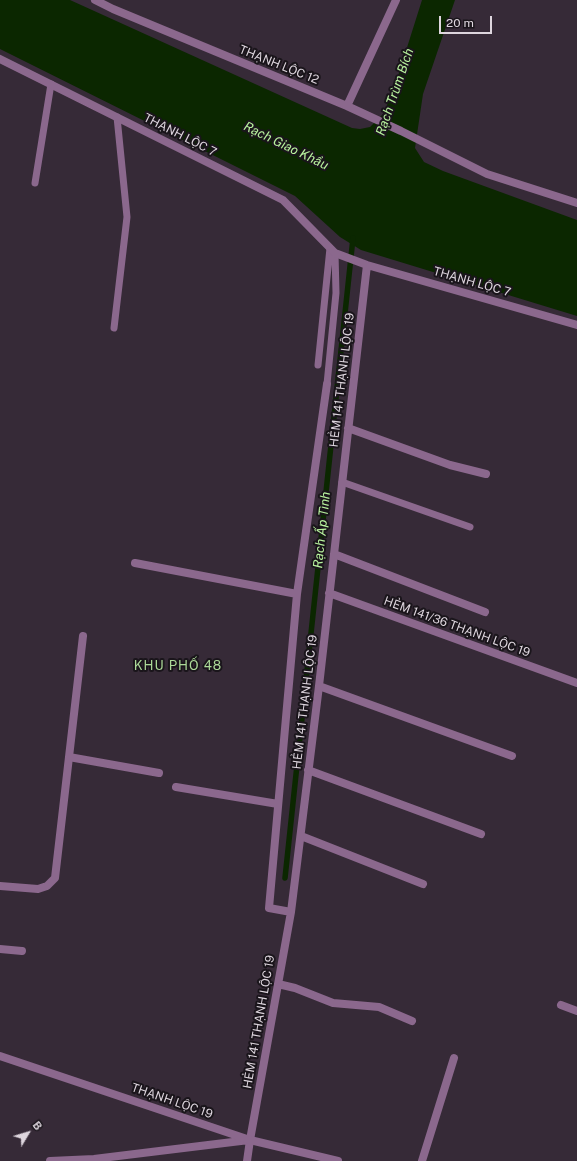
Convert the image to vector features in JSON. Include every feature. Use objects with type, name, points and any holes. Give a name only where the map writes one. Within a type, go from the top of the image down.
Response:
[{"type":"street","name":"THẠNH LỘC 12","points":[[95,0],[120,12],[347,106],[487,174],[577,203]]},
{"type":"street","points":[[347,106],[396,0]]},
{"type":"street","name":"THẠNH LỘC 7","points":[[0,59],[283,200],[335,252],[364,263],[577,326]]},
{"type":"street","name":"HẺM 141 THẠNH LỘC 19","points":[[247,1161],[291,912],[301,836],[348,428],[364,263]]},
{"type":"street","points":[[291,912],[269,908],[298,594],[327,384]]},
{"type":"street","points":[[348,428],[450,465],[486,474]]},
{"type":"street","points":[[334,554],[485,612]]},
{"type":"street","points":[[135,563],[298,594]]},
{"type":"street","name":"HẺM 141/36 THẠNH LỘC 19","points":[[329,594],[577,682]]},
{"type":"street","points":[[0,886],[38,889],[47,886],[55,878],[83,636]]},
{"type":"street","points":[[319,686],[512,756]]},
{"type":"street","points":[[69,756],[159,773]]},
{"type":"street","points":[[308,770],[481,834]]},
{"type":"street","points":[[176,787],[278,804]]},
{"type":"street","points":[[301,836],[423,884]]},
{"type":"street","points":[[0,949],[22,952]]},
{"type":"street","points":[[278,984],[295,988],[333,1003],[379,1007],[412,1021]]},
{"type":"street","points":[[561,1005],[577,1011]]},
{"type":"street","name":"THẠNH LỘC 19","points":[[0,1056],[250,1140],[338,1161]]},
{"type":"street","points":[[422,1161],[454,1058]]},
{"type":"street","points":[[50,1161],[94,1160],[250,1140]]},
{"type":"lane","points":[[35,183],[51,84]]},
{"type":"lane","points":[[114,328],[127,217],[117,117]]},
{"type":"lane","points":[[318,365],[335,252]]},
{"type":"lane","points":[[327,384],[336,293],[335,252]]},
{"type":"lane","points":[[342,482],[470,527]]},
{"type":"water","points":[[0,0],[70,0],[352,128],[360,129],[370,127],[384,113],[398,76],[422,0],[455,0],[423,94],[415,148],[424,162],[443,171],[577,220],[577,316],[361,250],[340,237],[295,196],[0,49]]},
{"type":"waterway","name":"Rạch Ấp Tình","points":[[285,878],[353,238]]},
{"type":"district","name":"KHU PHỐ 48","points":[[178,666]]},
{"type":"water label","name":"Rạch Trùm Bích","points":[[395,92]]},
{"type":"water label","name":"Rạch Giao Khẩu","points":[[286,146]]}]
